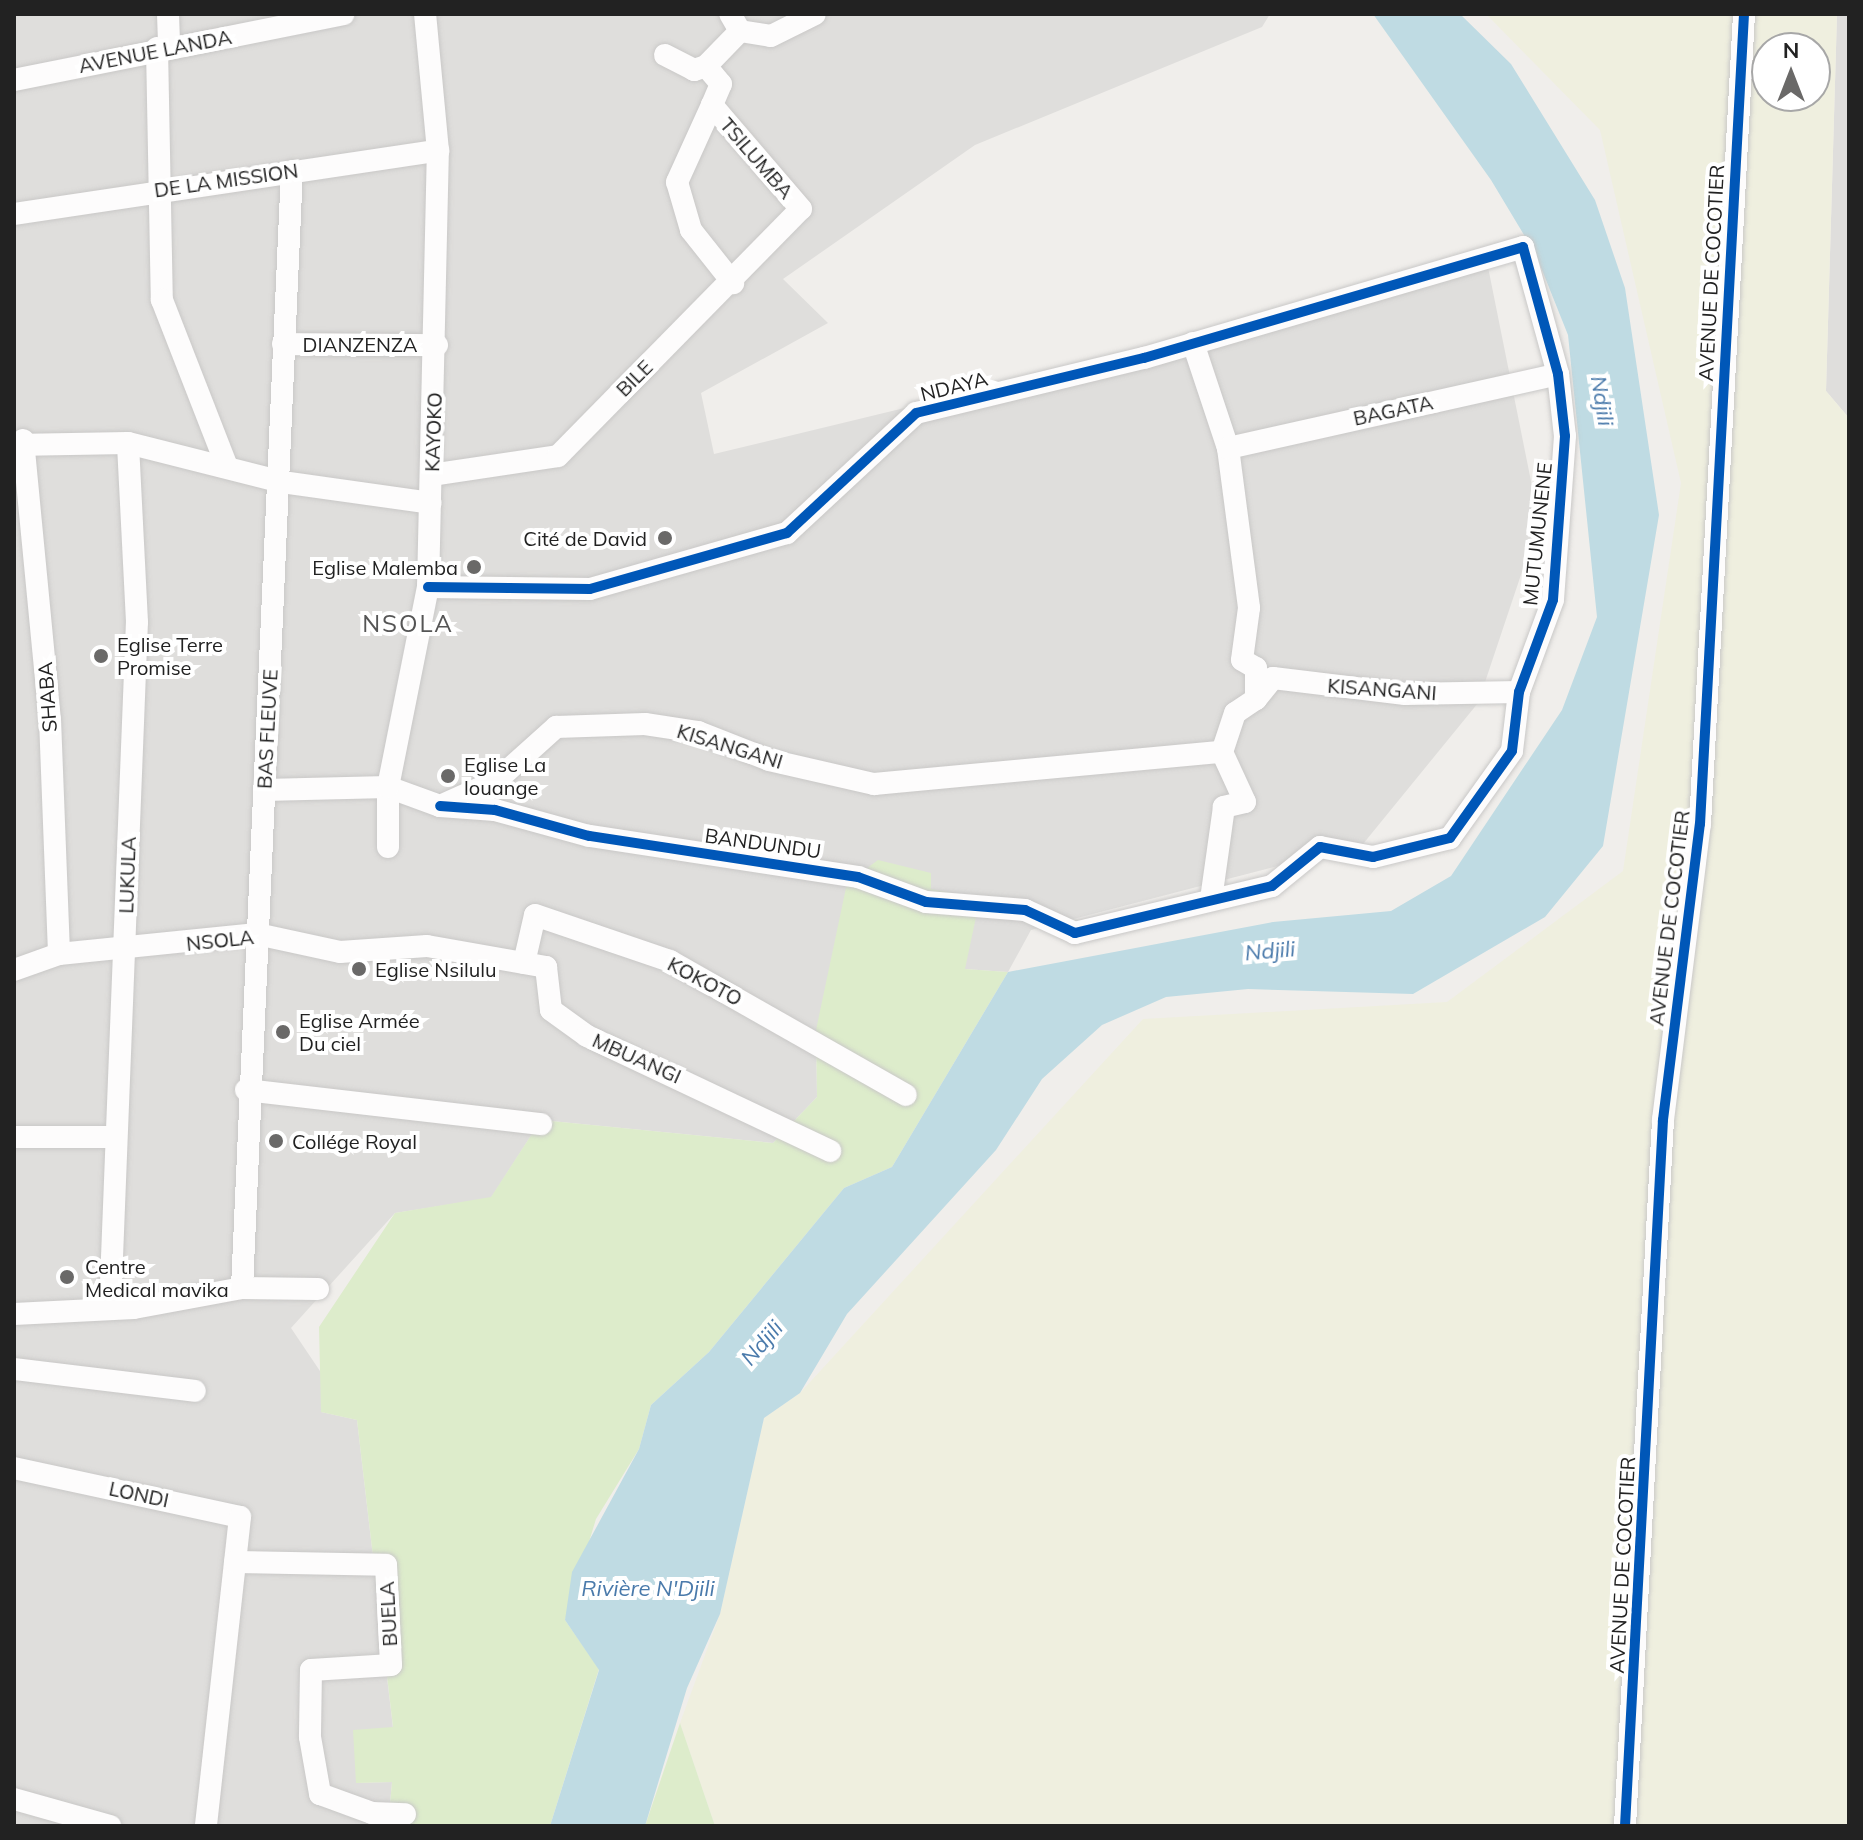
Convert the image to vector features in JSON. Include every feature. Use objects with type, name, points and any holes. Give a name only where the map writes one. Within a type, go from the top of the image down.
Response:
[{"type":"street","points":[[168,14],[163,46],[157,190],[162,300],[226,464]]},
{"type":"street","name":"AVENUE LANDA","points":[[16,74],[343,14]]},
{"type":"street","name":"KAYOKO","points":[[388,847],[388,787],[428,587],[437,345],[438,151],[425,14]]},
{"type":"street","points":[[665,55],[694,70],[706,66],[735,22],[771,36],[815,14]]},
{"type":"street","name":"AVENUE DE COCOTIER","points":[[1625,1826],[1663,1120],[1703,780],[1744,14]]},
{"type":"street","name":"TSILUMBA","points":[[706,66],[721,84],[712,105],[801,209]]},
{"type":"street","points":[[712,105],[677,182],[691,230],[733,283]]},
{"type":"street","name":"DE LA MISSION","points":[[14,214],[157,190],[438,151]]},
{"type":"street","name":"BAS FLEUVE","points":[[242,1288],[246,1090],[282,482],[283,344],[292,171]]},
{"type":"street","name":"BILE","points":[[431,475],[558,456],[733,283],[801,209]]},
{"type":"street","name":"NDAYA","points":[[428,587],[590,589],[787,533],[916,413],[1193,343],[1523,247]]},
{"type":"street","name":"MUTUMUNENE","points":[[1075,933],[1272,886],[1320,847],[1373,857],[1450,838],[1512,751],[1519,692],[1553,600],[1565,436],[1558,374],[1523,247]]},
{"type":"street","points":[[1193,343],[1228,448],[1249,608],[1242,660],[1256,668],[1256,699],[1235,713],[1222,752],[1245,802],[1224,807],[1211,899]]},
{"type":"street","name":"DIANZENZA","points":[[283,344],[437,345]]},
{"type":"street","name":"BAGATA","points":[[1228,448],[1558,374]]},
{"type":"street","points":[[19,443],[128,443],[226,464],[282,482],[431,503]]},
{"type":"street","name":"SHABA","points":[[19,443],[50,719],[59,954]]},
{"type":"street","name":"LUKULA","points":[[110,1308],[137,622],[128,443]]},
{"type":"street","name":"KISANGANI","points":[[1256,699],[1273,678],[1405,694],[1519,692]]},
{"type":"street","name":"KISANGANI","points":[[440,806],[496,781],[556,727],[645,724],[698,732],[769,760],[874,784],[1222,752]]},
{"type":"street","points":[[264,790],[388,787],[440,806]]},
{"type":"street","name":"BANDUNDU","points":[[440,806],[495,810],[589,836],[858,877],[926,902],[1025,910],[1075,933]]},
{"type":"street","name":"KOKOTO","points":[[524,963],[535,915],[670,961],[906,1095]]},
{"type":"street","name":"NSOLA","points":[[14,970],[59,954],[124,951],[257,934],[340,952],[427,946],[524,963]]},
{"type":"street","name":"MBUANGI","points":[[524,963],[546,967],[551,1010],[587,1036],[830,1151]]},
{"type":"street","points":[[246,1090],[541,1124]]},
{"type":"street","points":[[14,1137],[116,1137]]},
{"type":"street","points":[[14,1314],[195,1301],[242,1288],[318,1289]]},
{"type":"street","points":[[14,1369],[127,1389],[195,1391]]},
{"type":"street","name":"LONDI","points":[[14,1468],[236,1513],[235,1562]]},
{"type":"street","points":[[206,1826],[235,1562]]},
{"type":"street","name":"BUELA","points":[[235,1562],[386,1565],[391,1665],[311,1670],[310,1737],[320,1794],[372,1813],[405,1814]]},
{"type":"street","points":[[14,1799],[110,1826]]},
{"type":"shaded area","points":[[14,14],[1270,14],[1262,27],[975,145],[783,279],[828,323],[701,393],[714,454],[1488,267],[1539,521],[1478,703],[1363,844],[1031,930],[1008,972],[964,969],[816,1030],[817,1097],[773,1143],[541,1120],[491,1198],[395,1213],[291,1328],[322,1374],[321,1412],[357,1420],[393,1728],[357,1783],[392,1782],[388,1826],[14,1826]]},
{"type":"shaded area","points":[[1837,14],[1849,14],[1849,418],[1826,391]]},
{"type":"green space","points":[[1486,14],[1837,14],[1826,391],[1849,418],[1849,1826],[715,1826],[680,1723],[720,1614],[764,1418],[800,1393],[1143,1019],[1447,1002],[1623,871],[1681,483],[1600,130]]},
{"type":"green space","points":[[878,860],[931,873],[931,889],[980,898],[965,969],[1008,972],[892,1167],[844,1188],[709,1352],[651,1405],[639,1449],[596,1519],[565,1620],[599,1669],[550,1826],[388,1826],[392,1782],[356,1783],[353,1730],[393,1727],[357,1420],[321,1412],[319,1327],[395,1213],[491,1197],[541,1120],[773,1143],[817,1097],[816,1030],[847,883]]},
{"type":"green space","points":[[680,1723],[715,1826],[645,1826]]},
{"type":"water","name":"Rivière N'Djili","points":[[1373,14],[1460,14],[1511,64],[1595,200],[1625,288],[1659,515],[1603,846],[1545,917],[1413,994],[1248,989],[1166,997],[1102,1025],[1042,1079],[996,1150],[847,1314],[800,1393],[764,1418],[720,1614],[687,1688],[645,1826],[550,1826],[599,1670],[565,1620],[572,1572],[639,1449],[651,1405],[709,1352],[844,1188],[892,1167],[1008,972],[1273,922],[1391,911],[1451,876],[1562,710],[1597,617],[1568,335],[1536,255],[1491,180]]},
{"type":"cycle path","points":[[1625,1826],[1663,1120],[1700,824],[1744,14]]},
{"type":"cycle path","points":[[428,587],[590,589],[787,533],[916,413],[1144,358],[1523,247],[1558,374],[1565,436],[1553,600],[1519,692],[1512,751],[1450,838],[1373,857],[1320,847],[1272,886],[1075,933],[1025,910],[926,902],[858,877],[589,836],[495,810],[440,806]]},
{"type":"place","name":"Cité de David","points":[[665,538]]},
{"type":"place","name":"Eglise Malemba","points":[[474,567]]},
{"type":"place","name":"Eglise Terre Promise","points":[[101,656]]},
{"type":"place","name":"Eglise La louange","points":[[448,776]]},
{"type":"place","name":"Eglise Nsilulu","points":[[359,969]]},
{"type":"place","name":"Eglise Armée Du ciel","points":[[283,1032]]},
{"type":"place","name":"Collége Royal","points":[[276,1141]]},
{"type":"place","name":"Centre Medical mavika","points":[[67,1277]]},
{"type":"district","name":"NSOLA","points":[[408,624]]},
{"type":"water label","name":"Ndjili","points":[[1602,401]]},
{"type":"water label","name":"Ndjili","points":[[1270,951]]},
{"type":"water label","name":"Ndjili","points":[[762,1343]]}]
